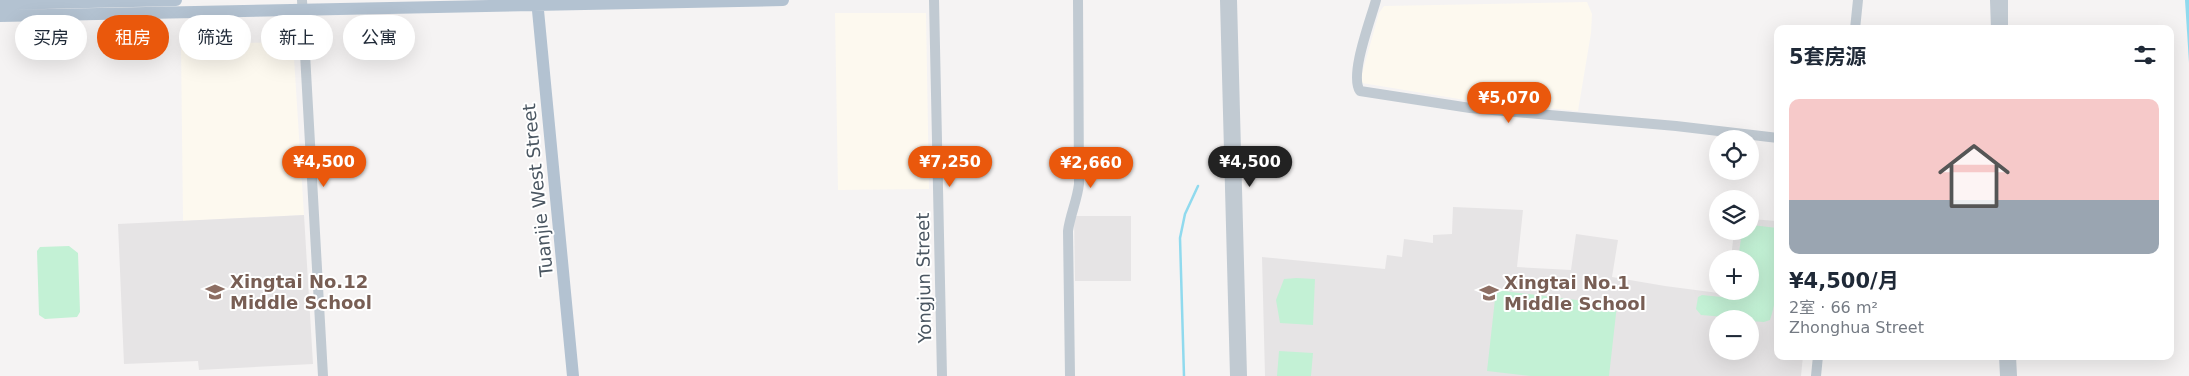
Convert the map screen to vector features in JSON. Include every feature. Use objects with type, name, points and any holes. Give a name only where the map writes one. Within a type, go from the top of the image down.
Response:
[{"type":"main road","points":[[0,4],[176,0]]},
{"type":"main road","points":[[0,16],[302,5],[783,0]]},
{"type":"main road","name":"Tuanjie West Street","points":[[541,2],[573,376]]},
{"type":"main road","name":"Tuanjie West Street","points":[[541,2],[581,376]]},
{"type":"street","name":"Yongjun Street","points":[[934,0],[942,376]]},
{"type":"street","points":[[1070,376],[1068,232],[1070,218],[1078,197],[1080,128],[1078,0]]},
{"type":"street","points":[[1225,0],[1234,376]]},
{"type":"street","points":[[1232,0],[1242,376]]},
{"type":"street","points":[[1376,0],[1356,71],[1357,86],[1360,91],[1470,108],[1676,126],[1774,138]]},
{"type":"street","points":[[1855,25],[1858,0]]},
{"type":"street","points":[[1996,0],[1996,25]]},
{"type":"street","points":[[2003,0],[2003,25]]},
{"type":"street","points":[[302,5],[323,376]]},
{"type":"street","points":[[1816,376],[1818,360]]},
{"type":"street","points":[[2004,360],[2005,376]]},
{"type":"street","points":[[2011,360],[2012,376]]},
{"type":"shaded area","points":[[1587,2],[1592,14],[1591,33],[1578,111],[1465,100],[1362,83],[1361,77],[1379,13],[1384,6]]},
{"type":"shaded area","points":[[835,13],[926,13],[929,189],[838,190]]},
{"type":"shaded area","points":[[251,43],[261,43],[261,60],[294,60],[304,215],[183,221],[181,60],[251,60]]},
{"type":"shaded area","name":"Xingtai No.1 Middle School","points":[[1453,207],[1523,210],[1517,267],[1571,270],[1576,234],[1618,240],[1612,277],[1709,292],[1709,300],[1759,300],[1759,250],[1732,250],[1733,240],[1759,240],[1759,220],[1774,221],[1774,360],[1803,360],[1801,376],[1265,376],[1262,257],[1385,269],[1387,255],[1402,257],[1404,239],[1433,243],[1433,235],[1452,234]]},
{"type":"shaded area","name":"Xingtai No.12 Middle School","points":[[304,215],[313,364],[199,370],[198,361],[124,364],[118,224]]},
{"type":"shaded area","points":[[1074,216],[1131,216],[1131,281],[1075,281]]},
{"type":"green space","points":[[1759,226],[1774,228],[1774,303],[1770,320],[1759,322],[1759,310],[1709,310],[1709,316],[1701,315],[1696,309],[1698,297],[1702,295],[1709,296],[1709,300],[1759,300],[1759,250],[1739,250],[1741,240],[1759,240]]},
{"type":"green space","points":[[69,246],[78,253],[80,312],[77,317],[45,319],[39,315],[37,251],[40,247]]},
{"type":"green space","points":[[1284,279],[1315,279],[1313,325],[1280,323],[1276,300]]},
{"type":"green space","points":[[1496,290],[1617,305],[1609,376],[1531,376],[1487,371]]},
{"type":"green space","points":[[1279,351],[1313,353],[1311,376],[1277,376]]},
{"type":"water","points":[[2185,0],[2189,0],[2189,63]]},
{"type":"waterway","points":[[1184,376],[1180,238],[1185,214],[1198,186]]},
{"type":"place","name":"Xingtai No.12 Middle School","points":[[215,292]]},
{"type":"place","name":"Xingtai No.1 Middle School","points":[[1489,293]]}]
